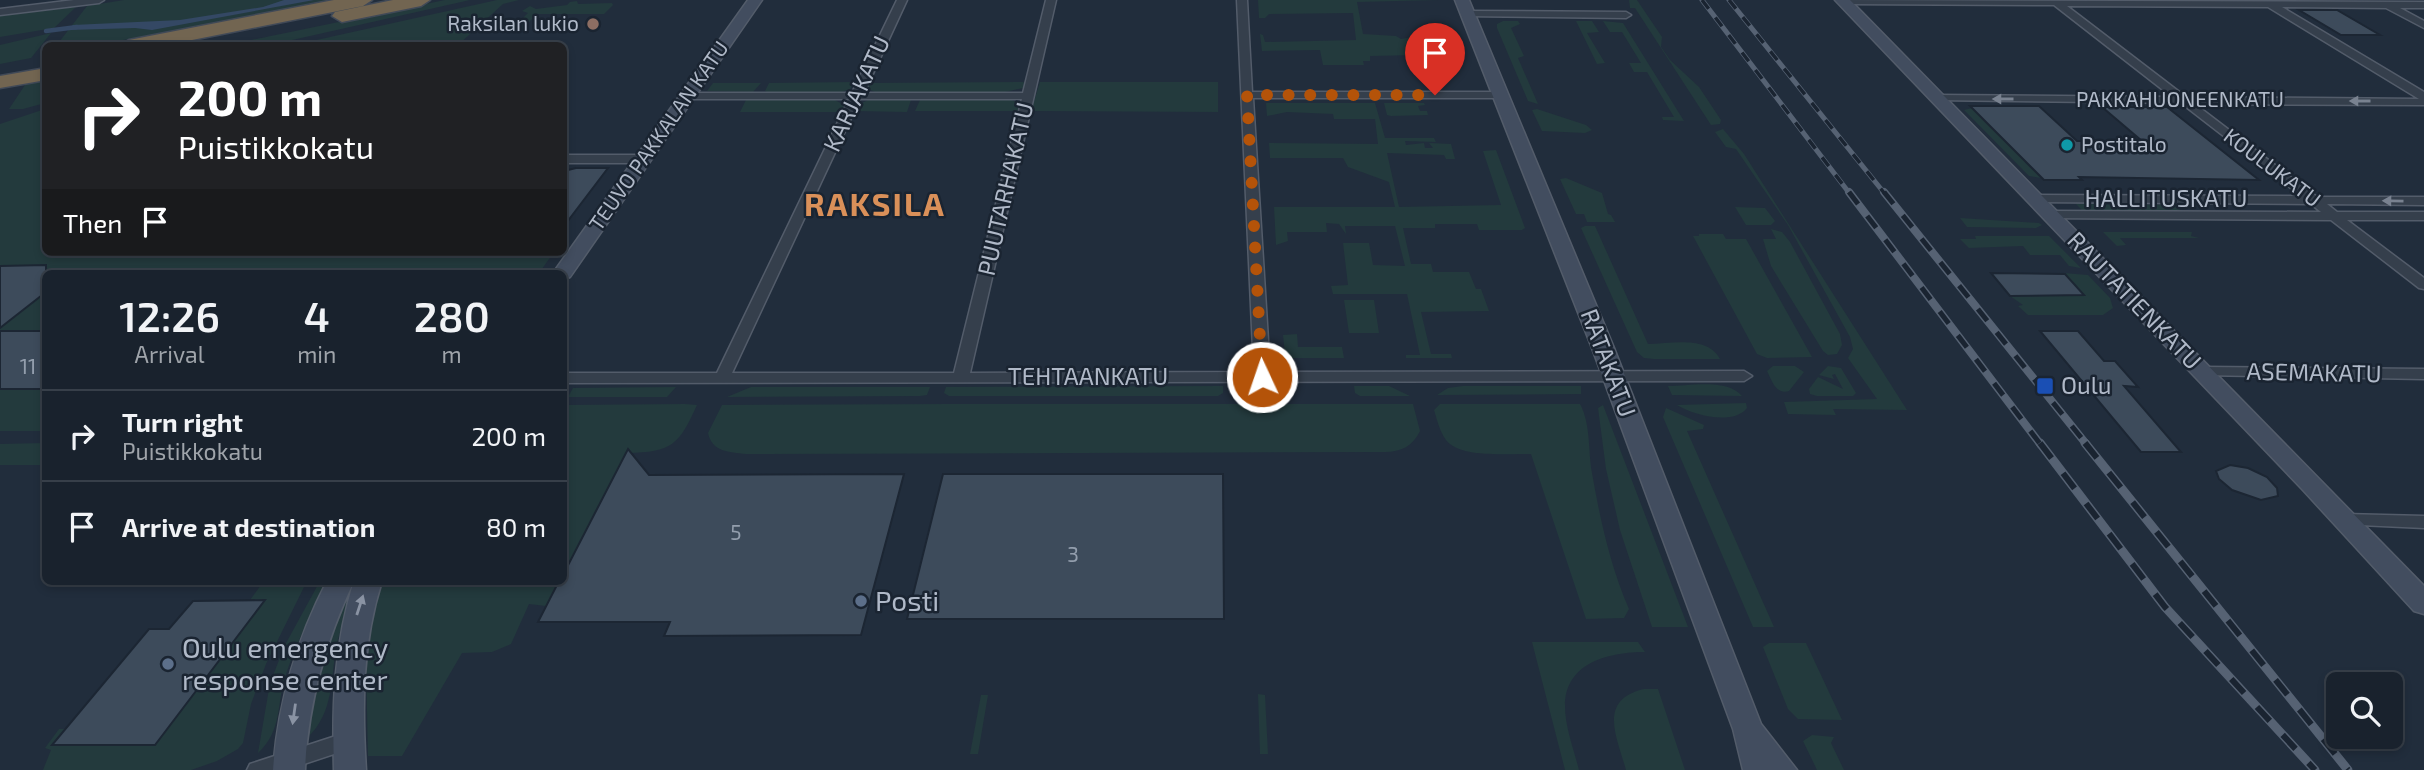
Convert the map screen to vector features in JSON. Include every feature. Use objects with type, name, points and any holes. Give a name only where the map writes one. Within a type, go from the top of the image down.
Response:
[{"type":"highway","points":[[149,42],[363,0]]},
{"type":"highway","points":[[214,42],[421,0]]},
{"type":"highway","points":[[0,69],[42,62]]},
{"type":"highway","points":[[0,82],[42,75]]},
{"type":"street","points":[[0,12],[99,0]]},
{"type":"street","name":"TEUVO PAKKALAN KATU","points":[[565,270],[755,0]]},
{"type":"street","name":"KARJAKATU","points":[[722,378],[902,0]]},
{"type":"street","name":"PUUTARHAKATU","points":[[961,377],[1051,0]]},
{"type":"street","points":[[1242,0],[1262,377]]},
{"type":"street","points":[[1465,7],[1626,15],[1621,0]]},
{"type":"street","points":[[1843,1],[2424,5]]},
{"type":"street","name":"RAUTATIENKATU","points":[[1843,1],[2323,495],[2424,604]]},
{"type":"street","name":"KOULUKATU","points":[[2055,1],[2424,285]]},
{"type":"street","points":[[2267,2],[2424,99]]},
{"type":"street","points":[[2386,4],[2424,25]]},
{"type":"street","name":"RATAKATU","points":[[1465,7],[1613,376],[1748,729],[1759,770]]},
{"type":"street","points":[[1247,95],[1500,95]]},
{"type":"street","points":[[688,96],[1028,96]]},
{"type":"street","name":"PAKKAHUONEENKATU","points":[[1937,99],[2424,99]]},
{"type":"street","points":[[567,159],[644,159]]},
{"type":"street","name":"HALLITUSKATU","points":[[2042,207],[2314,200],[2424,201]]},
{"type":"street","name":"HALLITUSKATU","points":[[2042,207],[2334,216],[2424,216]]},
{"type":"street","name":"ASEMAKATU","points":[[2204,372],[2424,374]]},
{"type":"street","name":"TEHTAANKATU","points":[[567,378],[1744,376]]},
{"type":"street","points":[[2344,520],[2424,522]]},
{"type":"street","points":[[289,765],[292,715],[299,685],[327,608],[339,585]]},
{"type":"street","points":[[258,770],[349,756],[350,650],[355,620],[367,585]]},
{"type":"street","name":"RATAKATU","points":[[1748,729],[1782,770]]},
{"type":"green space","points":[[124,0],[341,0],[112,42],[59,42],[87,6]]},
{"type":"green space","points":[[445,0],[470,0],[283,42],[241,42]]},
{"type":"green space","points":[[497,0],[519,0],[503,4],[461,42],[308,42]]},
{"type":"green space","points":[[1258,0],[1439,0],[1357,2],[1363,34],[1396,36],[1401,39],[1418,36],[1421,46],[1416,46],[1418,55],[1370,56],[1370,61],[1363,61],[1364,65],[1323,65],[1320,50],[1262,51],[1260,34],[1265,42],[1356,40],[1353,13],[1269,14],[1265,18],[1259,18]]},
{"type":"green space","points":[[1629,0],[1637,0],[1662,37],[1661,47],[1670,60],[1699,87],[1721,120],[1720,124],[1711,125],[1635,8],[1630,8]]},
{"type":"green space","points":[[577,1],[578,4],[613,5],[604,14],[537,14],[521,30],[510,31],[528,13],[522,11],[530,6],[536,9]]},
{"type":"green space","points":[[76,7],[54,28],[0,37],[0,16]]},
{"type":"green space","points":[[1503,21],[1518,21],[1520,24],[1511,28],[1524,56],[1518,58],[1538,104],[1528,101],[1497,28],[1497,24]]},
{"type":"green space","points":[[1576,21],[1592,21],[1599,32],[1587,33],[1605,63],[1597,64]]},
{"type":"green space","points":[[1603,21],[1623,23],[1684,121],[1663,120],[1662,117],[1674,117],[1647,72],[1634,72],[1629,63],[1641,63],[1622,32],[1610,32]]},
{"type":"green space","points":[[51,33],[31,58],[0,64],[0,45]]},
{"type":"green space","points":[[42,80],[42,104],[23,109],[9,109],[27,82]]},
{"type":"green space","points":[[855,82],[850,89],[842,92],[765,91],[769,83]]},
{"type":"green space","points":[[1040,82],[1218,82],[1218,112],[1034,111],[1032,108]]},
{"type":"green space","points":[[713,83],[761,83],[753,92],[707,91]]},
{"type":"green space","points":[[869,83],[1025,83],[1023,88],[1005,92],[875,92],[866,88]]},
{"type":"green space","points":[[746,100],[835,100],[844,105],[841,112],[740,112]]},
{"type":"green space","points":[[868,100],[911,100],[907,112],[855,111],[860,104]]},
{"type":"green space","points":[[920,100],[1012,100],[1019,104],[1018,111],[915,111]]},
{"type":"green space","points":[[1266,103],[1375,103],[1385,138],[1434,138],[1436,142],[1405,141],[1406,145],[1424,143],[1425,148],[1433,148],[1429,143],[1451,144],[1455,159],[1446,159],[1444,155],[1387,153],[1399,207],[1501,205],[1483,151],[1496,150],[1525,228],[1479,230],[1477,224],[1435,224],[1435,228],[1403,228],[1411,264],[1431,264],[1433,272],[1469,272],[1476,289],[1481,289],[1489,311],[1421,312],[1431,354],[1451,354],[1452,358],[1406,358],[1406,355],[1420,355],[1407,294],[1333,294],[1331,286],[1348,285],[1343,243],[1369,243],[1373,265],[1405,266],[1395,226],[1345,226],[1346,234],[1339,224],[1326,223],[1327,232],[1287,232],[1288,241],[1276,245],[1274,207],[1395,207],[1389,182],[1348,167],[1343,158],[1270,158],[1269,143],[1378,144],[1375,119],[1334,119],[1333,114],[1287,112],[1267,116]]},
{"type":"green space","points":[[1384,103],[1424,103],[1425,105],[1418,106],[1420,111],[1427,111],[1428,115],[1387,115]]},
{"type":"green space","points":[[1972,108],[2042,178],[2029,176],[1964,110]]},
{"type":"green space","points":[[1537,109],[1586,125],[1592,130],[1585,133],[1542,131],[1532,110]]},
{"type":"green space","points":[[42,110],[42,256],[551,256],[541,270],[42,270],[42,431],[0,431],[0,124]]},
{"type":"green space","points":[[1723,129],[1744,154],[1907,410],[1833,409],[1836,415],[1788,414],[1784,402],[1877,399],[1848,358],[1853,349],[1850,337],[1788,225],[1736,149],[1726,147],[1715,132]]},
{"type":"green space","points":[[1566,178],[1602,193],[1608,214],[1615,222],[1587,222],[1584,214],[1576,214],[1560,179]]},
{"type":"green space","points":[[2076,204],[2186,206],[2177,211],[2082,210]]},
{"type":"green space","points":[[1735,207],[1765,208],[1775,221],[1771,225],[1746,225]]},
{"type":"green space","points":[[1960,218],[2042,225],[2036,228],[1967,227]]},
{"type":"green space","points":[[1595,226],[1648,344],[1698,344],[1714,351],[1720,359],[1654,359],[1644,358],[1637,352],[1581,228]]},
{"type":"green space","points":[[1771,229],[1782,232],[1790,242],[1840,334],[1842,345],[1837,354],[1828,355],[1823,351],[1771,266],[1763,239],[1776,239]]},
{"type":"green space","points":[[2103,232],[2192,232],[2191,236],[2199,238],[2120,238],[2126,245],[2117,246]]},
{"type":"green space","points":[[1723,234],[1726,239],[1746,239],[1812,357],[1767,358],[1757,354],[1693,236]]},
{"type":"green space","points":[[1975,236],[2049,236],[2081,268],[2069,266],[2060,255],[2030,255],[2023,246],[1969,248],[1960,239],[1976,239]]},
{"type":"green space","points":[[2064,273],[2088,275],[2110,298],[2113,308],[2103,315],[2028,315],[2018,306],[2023,305],[2010,296],[2083,295]]},
{"type":"green space","points":[[1344,300],[1374,300],[1379,333],[1349,333]]},
{"type":"green space","points":[[1297,334],[1298,347],[1342,347],[1344,358],[1288,358],[1285,355],[1283,335]]},
{"type":"green space","points":[[1773,366],[1795,366],[1804,372],[1789,391],[1785,392],[1775,386],[1767,371]]},
{"type":"green space","points":[[1828,366],[1841,368],[1856,393],[1853,396],[1810,394],[1809,389],[1818,377],[1843,389],[1835,374],[1832,375],[1834,379],[1819,375]]},
{"type":"green space","points":[[1718,385],[1735,390],[1742,396],[1672,395],[1668,386]]},
{"type":"green space","points":[[1223,386],[1223,393],[1218,396],[949,396],[944,393],[946,387]]},
{"type":"green space","points":[[1354,386],[1389,386],[1410,396],[1360,396],[1355,393]]},
{"type":"green space","points":[[1581,386],[1581,394],[1437,395],[1448,388]]},
{"type":"green space","points":[[676,387],[667,397],[568,397],[573,388]]},
{"type":"green space","points":[[751,387],[930,387],[927,395],[920,396],[727,397]]},
{"type":"green space","points":[[1746,403],[1747,408],[1741,413],[1723,418],[1702,415],[1677,405]]},
{"type":"green space","points":[[1413,404],[1420,431],[1406,447],[1385,452],[746,454],[717,447],[708,433],[722,405]]},
{"type":"green space","points":[[1440,404],[1580,404],[1588,429],[1592,473],[1602,525],[1616,576],[1629,609],[1624,618],[1586,619],[1531,454],[1474,453],[1453,446],[1444,437],[1434,410]]},
{"type":"green space","points":[[567,405],[697,405],[685,429],[672,444],[654,451],[627,453],[567,567]]},
{"type":"green space","points":[[1603,405],[1688,627],[1652,627],[1620,530],[1606,469],[1598,408]]},
{"type":"green space","points":[[1666,408],[1704,425],[1703,429],[1687,431],[1774,627],[1753,627],[1663,417]]},
{"type":"green space","points":[[42,443],[42,465],[0,465],[0,444]]},
{"type":"green space","points":[[261,585],[305,585],[266,664],[251,704],[243,743],[238,749],[217,761],[191,770],[43,770],[51,750],[45,748],[59,729],[65,729],[53,745],[155,744],[264,601],[250,600]]},
{"type":"green space","points":[[318,585],[328,585],[311,615],[286,674],[272,735],[258,753],[270,683],[285,645]]},
{"type":"green space","points":[[350,585],[357,585],[337,643],[327,706],[323,717],[307,738],[314,679]]},
{"type":"green space","points":[[379,585],[557,585],[546,606],[529,604],[511,644],[492,652],[462,653],[402,756],[368,756],[366,664],[369,623]]},
{"type":"green space","points":[[1532,642],[1638,642],[1645,652],[1604,657],[1592,662],[1573,679],[1567,691],[1565,714],[1579,770],[1565,770]]},
{"type":"green space","points":[[1769,643],[1806,643],[1842,720],[1798,719],[1788,709],[1763,647]]},
{"type":"green space","points":[[1644,689],[1658,689],[1685,770],[1626,770],[1615,733],[1615,711],[1629,694]]},
{"type":"green space","points":[[1258,694],[1265,695],[1268,754],[1260,754]]},
{"type":"green space","points":[[981,695],[988,695],[978,754],[970,754]]},
{"type":"green space","points":[[1812,735],[1834,737],[1831,743],[1844,770],[1817,770],[1803,741]]},
{"type":"water","points":[[284,0],[314,0],[152,30],[69,30],[73,25],[180,20],[263,7]]},
{"type":"building","points":[[2299,10],[2337,10],[2380,35],[2341,35]]},
{"type":"building","points":[[1970,106],[2039,106],[2077,141],[2142,141],[2102,107],[2167,107],[2259,180],[2079,177],[2082,180],[2044,180]]},
{"type":"building","points":[[608,168],[567,222],[567,170]]},
{"type":"building","points":[[46,265],[46,270],[42,270],[42,295],[0,328],[0,266]]},
{"type":"building","points":[[1991,273],[2065,274],[2084,295],[2010,296]]},
{"type":"building","points":[[0,331],[42,331],[42,389],[0,389]]},
{"type":"building","points":[[2040,331],[2078,331],[2104,361],[2115,361],[2138,387],[2124,386],[2181,452],[2141,452]]},
{"type":"building","points":[[628,449],[649,475],[904,474],[861,635],[664,636],[670,622],[538,622],[557,585],[567,585],[567,567]]},
{"type":"building","points":[[2230,465],[2248,468],[2267,477],[2277,488],[2278,496],[2261,500],[2232,490],[2219,479],[2216,471]]},
{"type":"building","points":[[943,474],[1223,474],[1224,619],[907,619]]},
{"type":"building","name":"Oulu emergency response center","points":[[265,600],[155,745],[52,745],[149,629],[169,629],[193,601]]},
{"type":"waterway","points":[[46,31],[77,27]]},
{"type":"railway","points":[[1702,0],[1850,194]]},
{"type":"railway","points":[[1729,0],[1885,194]]},
{"type":"railway","points":[[1849,192],[2041,445]]},
{"type":"railway","points":[[1884,192],[2087,445]]},
{"type":"railway","points":[[2040,443],[2165,607],[2315,770]]},
{"type":"railway","points":[[2085,443],[2348,770]]},
{"type":"place","name":"Raksilan lukio","points":[[593,24]]},
{"type":"place","name":"Postitalo","points":[[2067,145]]},
{"type":"place","name":"Oulu","points":[[2045,386]]},
{"type":"place","name":"Posti","points":[[861,601]]},
{"type":"place","name":"Oulu emergency response center","points":[[168,664]]},
{"type":"district","name":"RAKSILA","points":[[875,205]]},
{"type":"route","points":[[1262,377],[1247,95],[1435,95]]}]
